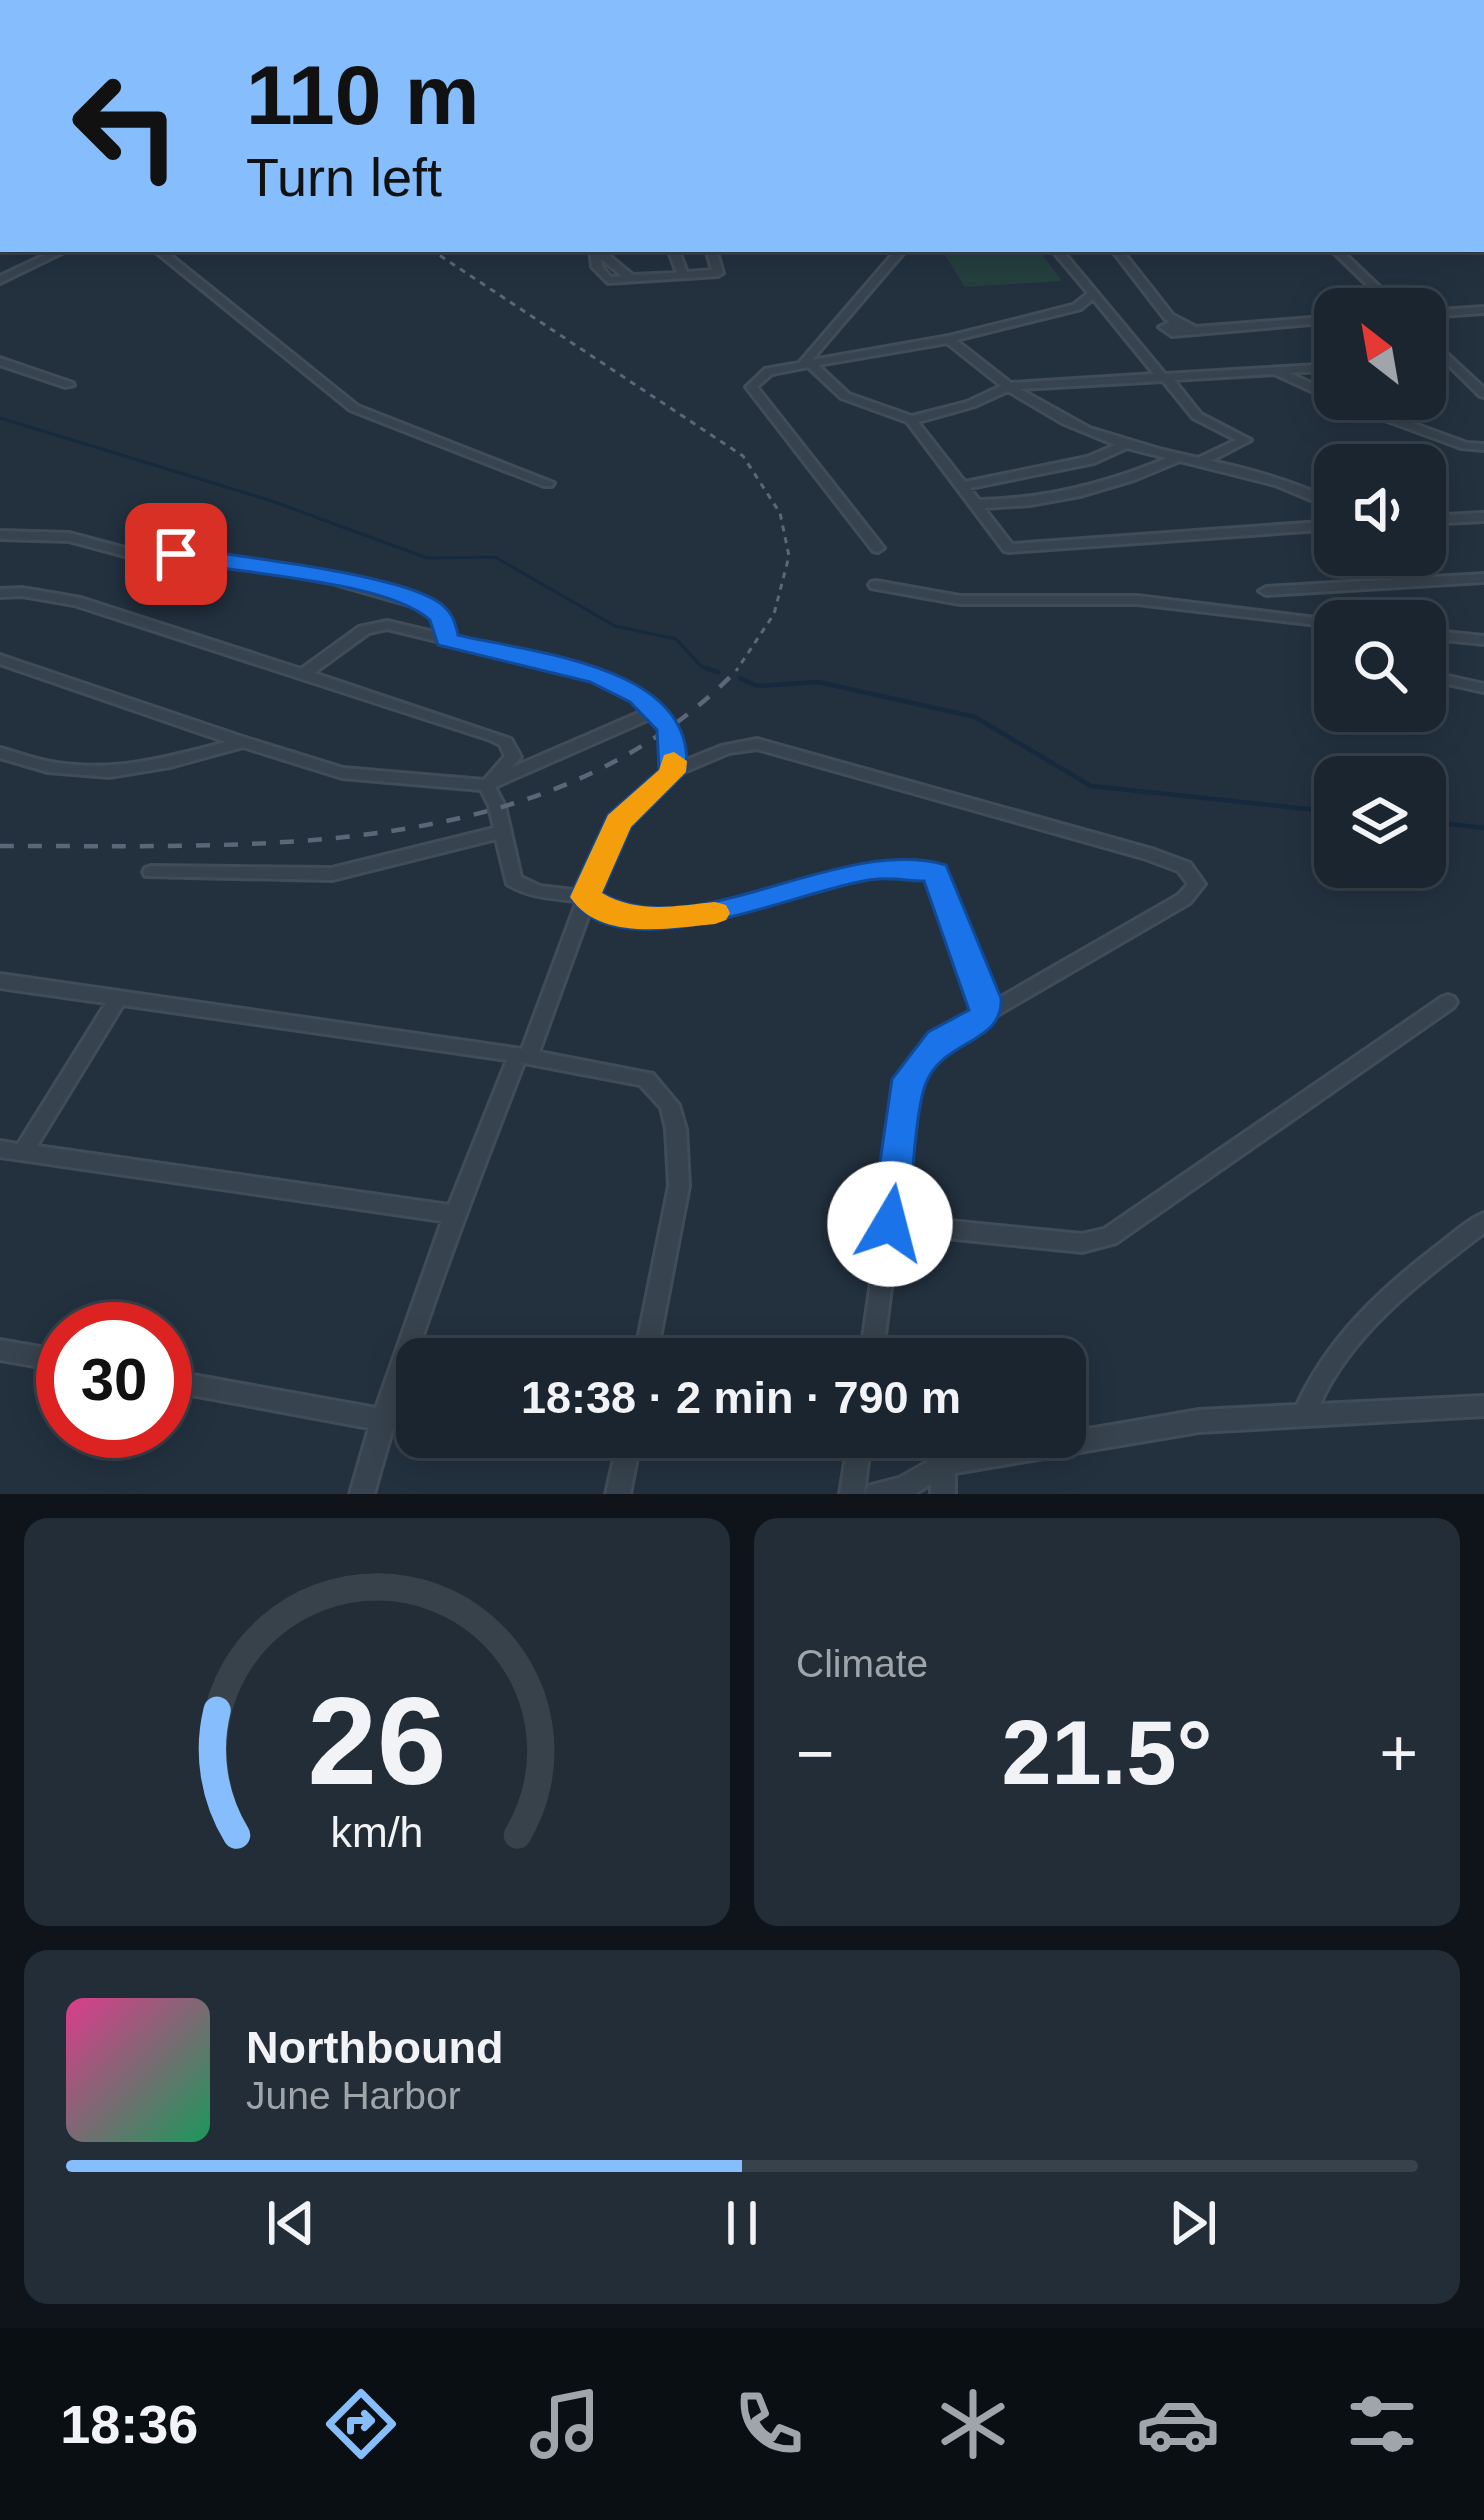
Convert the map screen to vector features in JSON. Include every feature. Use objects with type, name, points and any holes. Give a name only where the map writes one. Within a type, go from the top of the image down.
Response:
[{"type":"street","points":[[161,252],[354,407],[548,483]]},
{"type":"street","points":[[596,252],[603,279],[719,271],[712,252]]},
{"type":"street","points":[[598,252],[630,278]]},
{"type":"street","points":[[674,252],[683,275]]},
{"type":"street","points":[[805,364],[899,252]]},
{"type":"street","points":[[1058,252],[1196,416],[1245,440],[1202,461]]},
{"type":"street","points":[[1119,252],[1183,324],[1314,320]]},
{"type":"street","points":[[1338,252],[1376,288]]},
{"type":"street","points":[[0,280],[42,254]]},
{"type":"street","points":[[878,548],[751,387],[763,374],[949,339],[1077,307],[1093,294]]},
{"type":"street","points":[[1446,313],[1484,310]]},
{"type":"street","points":[[949,339],[971,361],[1090,432],[1244,470],[1314,498]]},
{"type":"street","points":[[1446,356],[1484,394]]},
{"type":"street","points":[[0,361],[69,385]]},
{"type":"street","points":[[805,364],[845,395],[911,420],[1009,548],[1314,526]]},
{"type":"street","points":[[1446,364],[1484,368]]},
{"type":"street","points":[[911,420],[970,404],[1010,386],[1314,369]]},
{"type":"street","points":[[1276,370],[1314,388]]},
{"type":"street","points":[[1394,420],[1465,446],[1484,446]]},
{"type":"street","points":[[963,486],[1090,460],[1127,444]]},
{"type":"street","points":[[976,504],[1039,504],[1121,481],[1180,457]]},
{"type":"street","points":[[1446,519],[1484,517]]},
{"type":"street","points":[[0,535],[69,537],[125,552],[196,555],[334,579],[428,606],[442,618],[446,639]]},
{"type":"street","points":[[1267,591],[1484,578]]},
{"type":"street","points":[[876,585],[960,600],[1137,600],[1314,621]]},
{"type":"street","points":[[0,593],[76,601],[506,742],[513,758],[486,785]]},
{"type":"street","points":[[305,673],[374,627],[387,625],[599,676],[639,696],[670,728],[672,772]]},
{"type":"street","points":[[1446,636],[1484,640]]},
{"type":"street","points":[[0,659],[342,773],[486,785],[656,711]]},
{"type":"street","points":[[1446,680],[1484,688]]},
{"type":"street","points":[[0,753],[49,766],[109,772],[243,742]]},
{"type":"street","points":[[362,1494],[455,1214],[618,822],[672,772],[727,749],[757,744],[1149,854],[1184,867],[1194,877],[1194,891],[1184,899],[939,1041],[909,1079],[874,1338]]},
{"type":"street","points":[[486,785],[497,806],[510,872],[520,886],[547,896],[585,897],[615,914],[685,918],[878,869],[925,868],[941,879],[951,918],[985,998],[986,1016]]},
{"type":"street","points":[[151,872],[332,874],[501,832]]},
{"type":"street","points":[[0,981],[523,1056],[646,1079],[670,1106],[679,1186],[649,1338]]},
{"type":"street","points":[[23,1152],[118,998]]},
{"type":"street","points":[[890,1224],[1082,1243],[1108,1237],[1448,1002]]},
{"type":"street","points":[[0,1149],[455,1214]]},
{"type":"street","points":[[1305,1413],[1315,1384],[1342,1346],[1444,1251],[1484,1222]]},
{"type":"street","points":[[0,1349],[36,1356]]},
{"type":"street","points":[[192,1385],[383,1420]]},
{"type":"street","points":[[876,1494],[903,1488],[944,1464],[1199,1421],[1484,1406]]},
{"type":"street","points":[[619,1494],[626,1458]]},
{"type":"street","points":[[852,1494],[857,1458]]},
{"type":"street","points":[[943,1494],[944,1464]]},
{"type":"green space","points":[[943,252],[1040,252],[1062,281],[965,287]]},
{"type":"waterway","points":[[0,418],[272,501],[427,558],[495,557],[615,626],[676,639],[702,667],[715,671]]},
{"type":"waterway","points":[[706,668],[715,671]]},
{"type":"waterway","points":[[740,678],[757,686],[818,682],[975,717],[1091,786],[1314,810]]},
{"type":"waterway","points":[[1446,823],[1484,828]]},
{"type":"railway","points":[[435,252],[743,456],[780,513],[789,556],[774,614],[737,670]]},
{"type":"railway","points":[[0,846],[294,841],[392,831],[487,811],[578,779],[663,732],[737,670]]},
{"type":"slow traffic","points":[[674,761],[672,772],[618,822],[585,897],[615,914],[646,919],[715,913]]},
{"type":"route","points":[[176,554],[334,579],[405,598],[428,606],[442,618],[446,639],[599,676],[639,696],[670,728],[674,754],[672,772],[618,822],[585,897],[615,914],[685,918],[878,869],[936,872],[985,998],[986,1016],[939,1041],[909,1079],[890,1224]]}]
